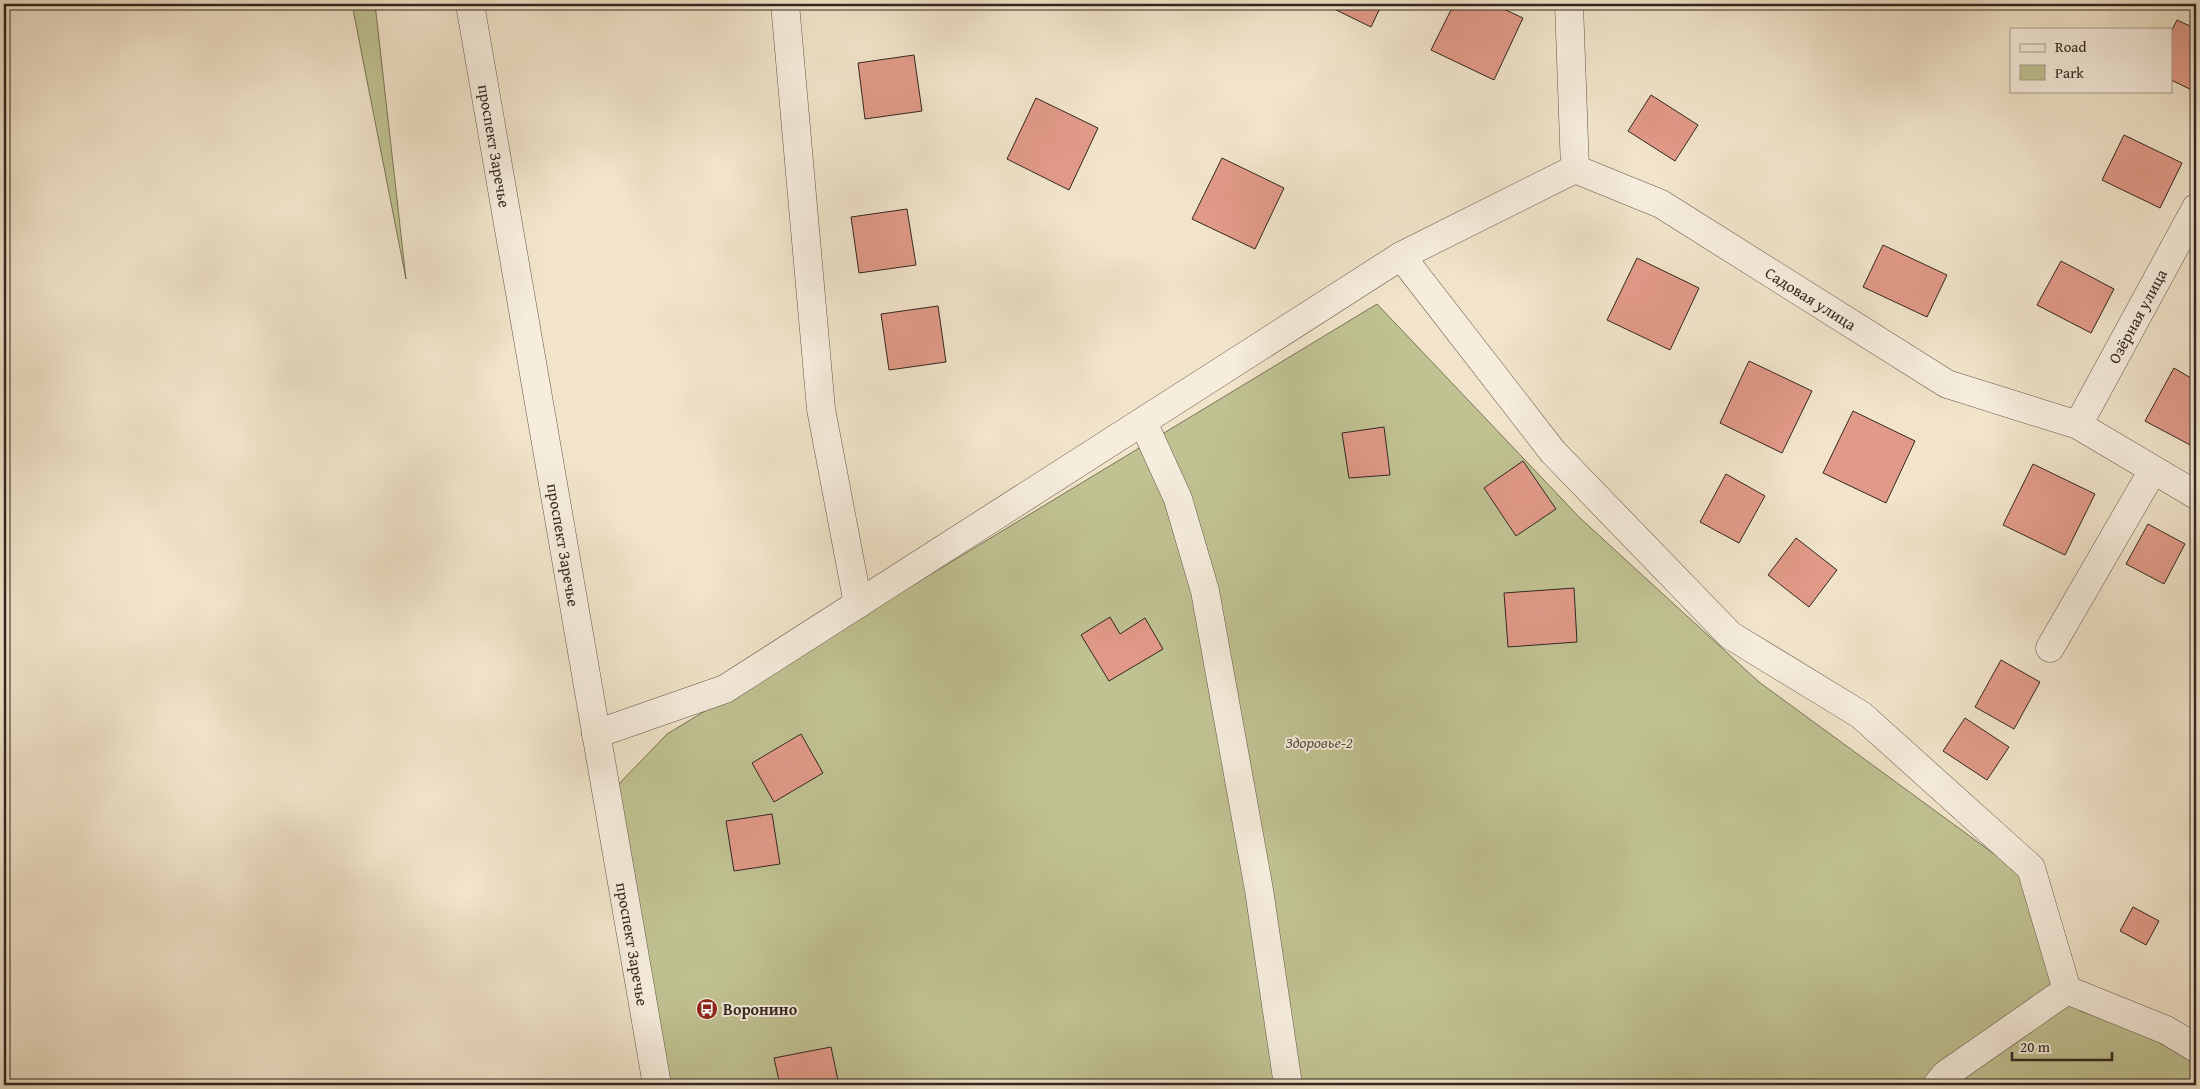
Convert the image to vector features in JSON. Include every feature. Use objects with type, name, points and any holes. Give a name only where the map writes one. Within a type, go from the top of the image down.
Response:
[{"type":"street","name":"проспект Заречье","points":[[470,4],[657,1085]]},
{"type":"street","points":[[785,4],[821,409],[858,604]]},
{"type":"street","points":[[596,734],[725,689],[1401,256],[1575,169],[1569,4]]},
{"type":"street","name":"Садовая улица","points":[[1575,169],[1661,204],[1947,384],[2078,425],[2196,495]]},
{"type":"street","name":"Озёрная улица","points":[[2078,425],[2196,208]]},
{"type":"street","points":[[1401,256],[1553,452],[1730,635],[1861,715],[2031,868],[2067,990]]},
{"type":"street","points":[[1143,422],[1178,499],[1205,591],[1258,890],[1288,1085]]},
{"type":"street","points":[[2050,648],[2154,470]]},
{"type":"street","points":[[2067,990],[2166,1030],[2196,1048]]},
{"type":"street","points":[[1937,1085],[1945,1075],[2067,990]]},
{"type":"green space","points":[[352,4],[375,4],[406,279]]},
{"type":"green space","name":"Здоровье-2","points":[[1377,304],[1580,518],[1759,682],[2027,878],[2054,977],[2080,1011],[2141,1032],[2196,1064],[2196,1085],[670,1085],[613,790],[667,734]]},
{"type":"building","points":[[1324,4],[1382,4],[1371,27]]},
{"type":"building","points":[[1454,4],[1493,4],[1523,18],[1494,80],[1431,50]]},
{"type":"building","points":[[2177,20],[2196,29],[2196,92],[2172,80],[2172,30]]},
{"type":"building","points":[[914,55],[922,111],[865,119],[858,63]]},
{"type":"building","points":[[1651,95],[1698,125],[1675,161],[1628,131]]},
{"type":"building","points":[[1036,98],[1098,128],[1069,190],[1007,159]]},
{"type":"building","points":[[2124,135],[2182,163],[2160,208],[2102,180]]},
{"type":"building","points":[[1222,158],[1284,188],[1255,249],[1192,219]]},
{"type":"building","points":[[907,209],[916,265],[859,273],[851,217]]},
{"type":"building","points":[[1883,245],[1947,275],[1927,317],[1863,287]]},
{"type":"building","points":[[1637,258],[1699,288],[1670,350],[1607,320]]},
{"type":"building","points":[[2061,261],[2114,289],[2091,333],[2037,305]]},
{"type":"building","points":[[938,306],[946,362],[889,370],[881,314]]},
{"type":"building","points":[[1749,361],[1812,391],[1782,453],[1720,423]]},
{"type":"building","points":[[2174,368],[2196,381],[2196,443],[2194,447],[2145,421]]},
{"type":"building","points":[[1853,411],[1915,441],[1886,503],[1823,473]]},
{"type":"building","points":[[1384,427],[1390,475],[1349,478],[1342,433]]},
{"type":"building","points":[[1523,461],[1556,509],[1516,536],[1484,488]]},
{"type":"building","points":[[2033,464],[2095,494],[2065,555],[2003,525]]},
{"type":"building","points":[[1726,474],[1765,496],[1739,543],[1700,522]]},
{"type":"building","points":[[2148,524],[2185,544],[2164,584],[2126,564]]},
{"type":"building","points":[[1796,538],[1837,570],[1809,607],[1768,575]]},
{"type":"building","points":[[1574,588],[1577,642],[1508,647],[1504,593]]},
{"type":"building","points":[[1110,617],[1120,634],[1145,618],[1163,649],[1109,681],[1081,635]]},
{"type":"building","points":[[2001,660],[2040,682],[2014,729],[1975,707]]},
{"type":"building","points":[[1965,718],[2009,747],[1987,780],[1943,751]]},
{"type":"building","points":[[801,734],[823,773],[774,802],[752,763]]},
{"type":"building","points":[[772,814],[780,864],[734,871],[726,821]]},
{"type":"building","points":[[2133,907],[2159,921],[2146,945],[2120,931]]},
{"type":"building","points":[[831,1047],[839,1085],[780,1085],[774,1058]]},
{"type":"place","name":"Воронино","points":[[707,1009]]}]
